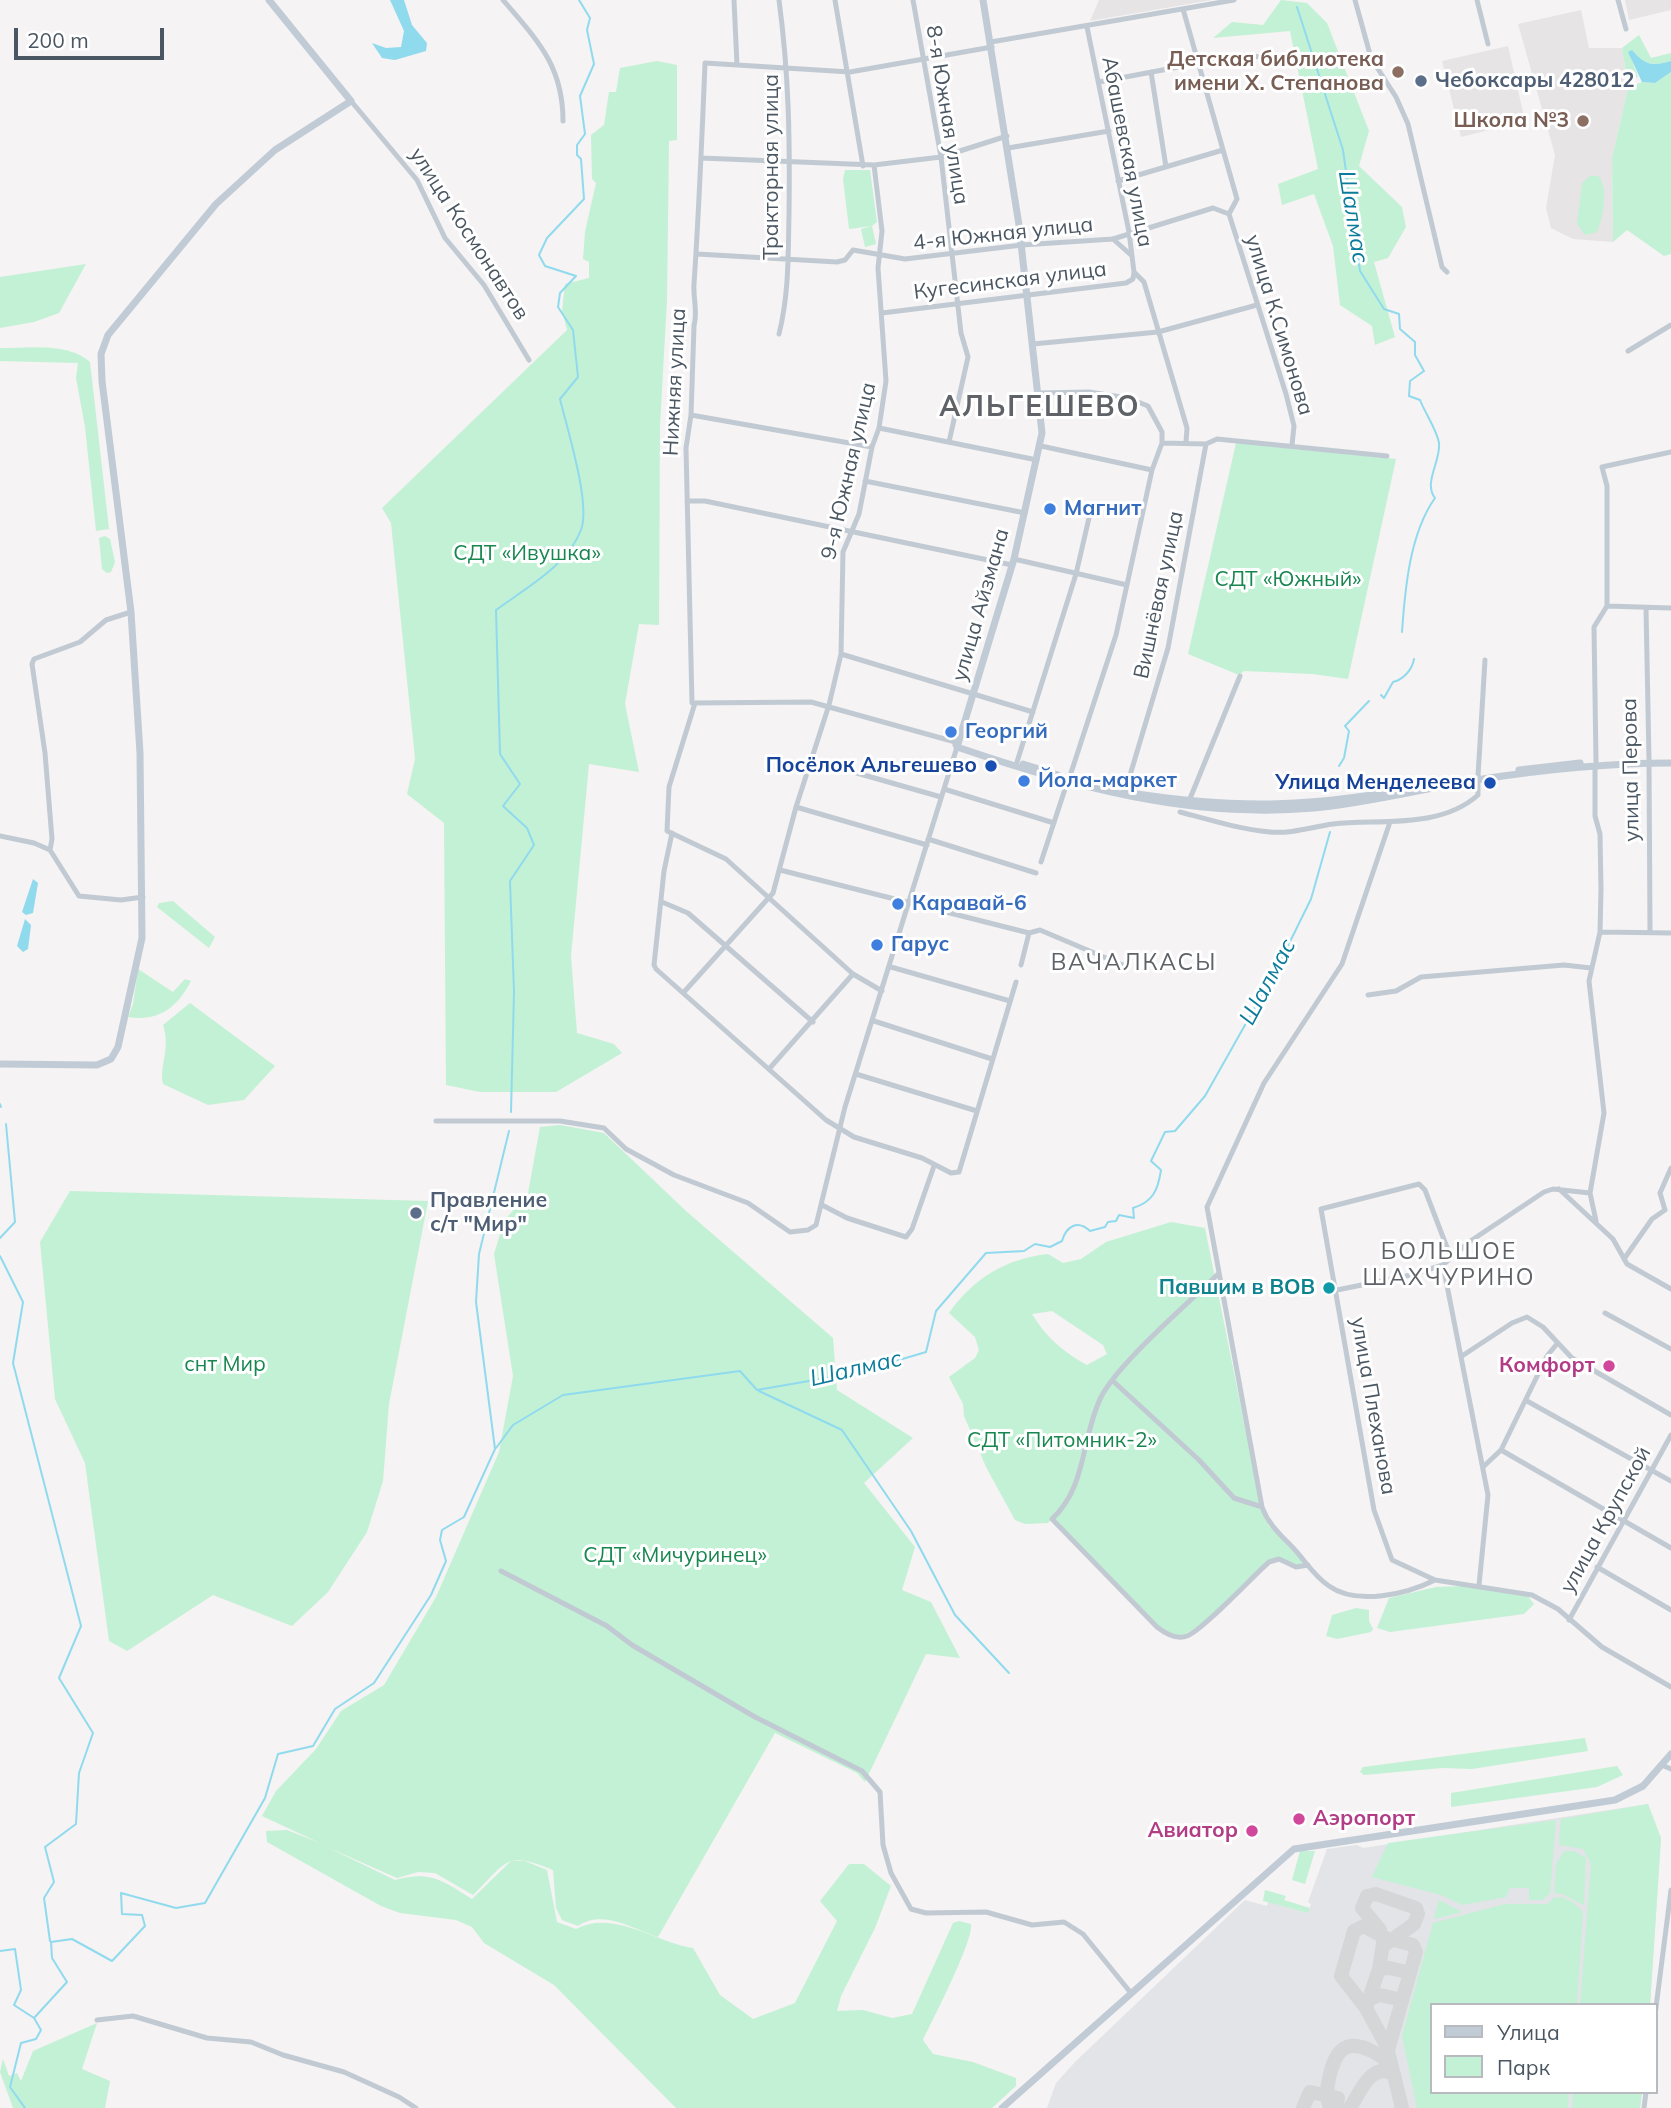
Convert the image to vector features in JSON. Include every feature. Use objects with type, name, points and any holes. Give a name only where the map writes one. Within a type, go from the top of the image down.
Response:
[{"type":"street","name":"улица Космонавтов","points":[[270,0],[417,180],[445,238],[471,273],[484,285],[529,360]]},
{"type":"street","points":[[503,0],[552,61],[562,92],[563,121]]},
{"type":"street","points":[[734,0],[737,65],[789,71],[850,72],[1234,0]]},
{"type":"street","name":"Тракторная улица","points":[[779,0],[789,71],[790,164],[786,303],[779,334]]},
{"type":"street","points":[[835,0],[850,72],[863,166]]},
{"type":"street","name":"8-я Южная улица","points":[[913,0],[941,157],[961,333],[968,357],[949,442]]},
{"type":"street","name":"улица Айзмана","points":[[822,1205],[840,1127],[1013,562],[1041,446],[1039,393],[1022,245],[1007,136],[983,0]]},
{"type":"street","points":[[1356,0],[1371,58],[1396,97],[1408,124],[1442,267],[1447,272]]},
{"type":"street","points":[[1477,0],[1488,44]]},
{"type":"street","points":[[1618,0],[1626,29]]},
{"type":"street","points":[[1183,9],[1237,199],[1229,214]]},
{"type":"street","name":"Абашевская улица","points":[[1087,27],[1129,232],[1134,272],[1144,282],[1187,428],[1186,442]]},
{"type":"street","points":[[1099,82],[1242,55],[1289,60]]},
{"type":"street","name":"Нижняя улица","points":[[684,992],[654,965],[670,832],[669,787],[693,703],[686,448],[691,415],[694,326],[698,316],[694,294],[705,63],[737,65]]},
{"type":"street","points":[[1151,72],[1166,167]]},
{"type":"street","points":[[0,1064],[97,1065],[111,1059],[118,1047],[137,965],[143,897],[138,682],[102,382],[103,345],[127,309],[216,204],[275,150],[351,101]]},
{"type":"street","points":[[1008,148],[1109,131]]},
{"type":"street","points":[[701,158],[863,166],[941,157],[1007,136]]},
{"type":"street","points":[[1118,181],[1223,150]]},
{"type":"street","name":"9-я Южная улица","points":[[684,992],[769,898],[830,705],[841,654],[842,557],[852,532],[879,428],[886,370],[879,255],[882,231],[874,165]]},
{"type":"street","name":"4-я Южная улица","points":[[697,254],[842,261],[853,250],[905,259],[1022,245],[1113,239],[1213,208],[1229,214]]},
{"type":"street","name":"улица К.Симонова","points":[[1229,214],[1292,416],[1292,445]]},
{"type":"street","points":[[1113,239],[1131,255]]},
{"type":"street","name":"Кугесинская улица","points":[[882,313],[1028,293],[1126,284],[1133,279],[1134,272]]},
{"type":"street","points":[[1033,344],[1158,332],[1257,305]]},
{"type":"street","points":[[1629,351],[1671,325]]},
{"type":"street","points":[[1039,393],[1089,392],[1140,403],[1154,416],[1162,432],[1162,443],[1152,470],[1116,635],[1041,862]]},
{"type":"street","points":[[691,415],[872,447]]},
{"type":"street","points":[[879,428],[1038,460]]},
{"type":"street","points":[[1162,443],[1206,444],[1217,439],[1387,456]]},
{"type":"street","name":"Вишнёвая улица","points":[[1125,792],[1168,648],[1206,444]]},
{"type":"street","points":[[1041,446],[1152,470]]},
{"type":"street","points":[[1596,1221],[1590,1193],[1604,1113],[1590,998],[1591,968],[1600,932],[1600,834],[1595,817],[1593,686],[1594,627],[1597,618],[1607,606],[1606,486],[1602,467],[1671,452]]},
{"type":"street","points":[[865,481],[1025,513]]},
{"type":"street","points":[[687,501],[705,501],[1127,585]]},
{"type":"street","points":[[1017,762],[1076,574],[1092,505]]},
{"type":"street","points":[[1607,606],[1671,608]]},
{"type":"street","name":"улица Перова","points":[[1646,608],[1650,931]]},
{"type":"street","points":[[50,850],[52,839],[46,753],[32,664],[34,659],[80,642],[106,620],[131,612]]},
{"type":"street","points":[[841,654],[1032,712]]},
{"type":"street","points":[[693,703],[811,702],[830,705],[1017,762],[1068,781],[1184,805],[1273,832],[1309,831],[1331,824],[1390,822],[1456,810],[1478,794],[1485,660]]},
{"type":"street","points":[[1184,805],[1240,676]]},
{"type":"street","points":[[956,744],[1068,781],[1184,805],[1310,803],[1363,798],[1478,778],[1596,764],[1671,761]]},
{"type":"street","points":[[811,760],[942,797]]},
{"type":"street","points":[[944,789],[1054,823]]},
{"type":"street","points":[[796,807],[1037,873]]},
{"type":"street","points":[[1390,822],[1342,964],[1264,1083],[1209,1201],[1207,1214],[1262,1507],[1270,1525],[1332,1588],[1354,1595],[1392,1594],[1421,1587],[1435,1580],[1532,1595],[1558,1609],[1602,1647],[1671,1687]]},
{"type":"street","points":[[670,832],[720,855],[853,974],[882,992]]},
{"type":"street","points":[[0,836],[34,843],[50,850],[79,896],[121,900],[143,897]]},
{"type":"street","points":[[780,870],[1029,933],[1045,932],[1125,966]]},
{"type":"street","points":[[662,902],[688,913],[813,1022]]},
{"type":"street","points":[[1600,932],[1671,933]]},
{"type":"street","points":[[1021,965],[1029,933]]},
{"type":"street","points":[[1368,995],[1396,991],[1421,977],[1564,965],[1591,968]]},
{"type":"street","points":[[891,967],[1010,1001]]},
{"type":"street","points":[[769,1069],[853,974]]},
{"type":"street","points":[[684,992],[826,1120],[854,1137],[922,1158],[955,1174],[962,1161],[1016,982]]},
{"type":"street","points":[[874,1021],[992,1059]]},
{"type":"street","points":[[856,1074],[977,1111]]},
{"type":"street","points":[[436,1121],[560,1121],[604,1128],[626,1149],[674,1175],[748,1203],[790,1231],[808,1230],[816,1225],[822,1205],[848,1218],[906,1237],[912,1229],[934,1166]]},
{"type":"street","points":[[1671,1168],[1660,1193],[1665,1210],[1671,1214]]},
{"type":"street","name":"улица Плеханова","points":[[1435,1580],[1392,1560],[1382,1538],[1374,1510],[1321,1209],[1419,1184],[1425,1190],[1451,1258]]},
{"type":"street","points":[[1337,1290],[1412,1275],[1443,1265],[1536,1196],[1559,1189],[1590,1193]]},
{"type":"street","points":[[1559,1189],[1613,1239],[1630,1266],[1671,1289]]},
{"type":"street","points":[[1624,1259],[1652,1219],[1665,1210]]},
{"type":"street","points":[[1443,1265],[1489,1505],[1479,1585]]},
{"type":"street","points":[[1219,1273],[1113,1381],[1098,1406],[1087,1452],[1070,1500],[1052,1519],[1157,1627],[1165,1633],[1185,1637],[1202,1626],[1269,1562],[1279,1559],[1296,1567],[1308,1565]]},
{"type":"street","points":[[1605,1313],[1671,1349]]},
{"type":"street","points":[[1462,1356],[1521,1317],[1538,1322],[1556,1345],[1572,1358],[1671,1415]]},
{"type":"street","points":[[1483,1467],[1501,1450],[1527,1401],[1533,1382],[1556,1345]]},
{"type":"street","points":[[1113,1381],[1199,1461],[1234,1498],[1262,1507]]},
{"type":"street","points":[[1527,1401],[1671,1481]]},
{"type":"street","name":"улица Крупской","points":[[1569,1620],[1671,1435]]},
{"type":"street","points":[[1501,1450],[1671,1548]]},
{"type":"street","points":[[1598,1567],[1671,1610]]},
{"type":"street","points":[[501,1571],[607,1626],[632,1645],[755,1717],[863,1771],[880,1791],[883,1845],[891,1873],[911,1909],[926,1913],[986,1912],[1032,1925],[1064,1922],[1083,1934],[1131,1993]]},
{"type":"street","points":[[1002,2108],[1294,1849],[1615,1800],[1643,1786],[1667,1767],[1671,1754]]},
{"type":"street","points":[[1657,2003],[1671,1889]]},
{"type":"street","points":[[97,2020],[133,2016],[207,2038],[251,2042],[363,2080],[416,2108]]},
{"type":"shaded area","points":[[1099,0],[1212,0],[1090,21]]},
{"type":"shaded area","points":[[1625,0],[1671,0],[1671,10],[1629,20]]},
{"type":"shaded area","name":"Школа №3","points":[[1581,10],[1589,48],[1622,48],[1628,88],[1612,158],[1613,242],[1573,239],[1551,228],[1546,208],[1555,155],[1518,24]]},
{"type":"shaded area","points":[[1508,46],[1525,121],[1461,137],[1442,61]]},
{"type":"shaded area","points":[[1648,1804],[1661,1838],[1650,2003],[1430,2003],[1430,2094],[1642,2094],[1640,2108],[1047,2108],[1056,2083],[1075,2062],[1245,1900],[1267,1906],[1268,1902],[1308,1913],[1311,1904],[1308,1902],[1327,1849],[1357,1845],[1363,1848]]},
{"type":"green space","points":[[1281,0],[1307,3],[1327,23],[1369,131],[1359,166],[1402,207],[1406,227],[1388,258],[1374,262],[1395,337],[1375,345],[1372,326],[1340,305],[1333,246],[1314,194],[1282,205],[1278,184],[1318,169],[1290,31],[1213,38],[1232,22],[1263,25]]},
{"type":"green space","points":[[1639,35],[1651,58],[1671,53],[1671,61],[1650,64],[1633,51],[1629,52],[1638,77],[1627,80],[1622,48]]},
{"type":"green space","name":"СДТ «Ивушка»","points":[[657,61],[677,65],[677,140],[669,141],[667,300],[660,426],[659,625],[639,624],[625,704],[639,772],[589,764],[571,956],[577,1033],[614,1044],[622,1053],[556,1092],[480,1092],[446,1085],[444,823],[407,794],[415,759],[391,523],[382,508],[567,330],[562,311],[565,284],[589,278],[589,262],[583,259],[585,232],[596,183],[592,179],[591,135],[604,125],[609,92],[616,92],[620,68]]},
{"type":"green space","points":[[1671,72],[1671,254],[1664,256],[1627,230],[1613,242],[1612,158],[1628,88],[1642,82],[1655,83]]},
{"type":"green space","points":[[845,170],[870,170],[877,222],[872,226],[849,229],[843,179]]},
{"type":"green space","points":[[1590,176],[1598,176],[1601,181],[1604,203],[1597,232],[1585,235],[1577,224],[1582,183]]},
{"type":"green space","points":[[872,226],[876,244],[865,247],[861,229]]},
{"type":"green space","points":[[86,264],[59,313],[34,322],[0,328],[0,277]]},
{"type":"green space","points":[[0,348],[59,349],[71,351],[90,362],[109,529],[96,531],[85,427],[76,378],[78,363],[0,361]]},
{"type":"green space","name":"СДТ «Южный»","points":[[1236,443],[1396,459],[1348,679],[1313,674],[1244,671],[1239,675],[1188,654]]},
{"type":"green space","points":[[105,536],[110,539],[115,562],[111,572],[107,573],[102,569],[99,538]]},
{"type":"green space","points":[[173,901],[215,937],[209,948],[157,907],[159,903]]},
{"type":"green space","points":[[138,969],[173,992],[185,979],[191,981],[186,991],[166,1011],[149,1017],[128,1017],[133,1004]]},
{"type":"green space","points":[[190,1003],[275,1066],[244,1100],[208,1105],[163,1084],[166,1042],[163,1025]]},
{"type":"green space","name":"СДТ «Мичуринец»","points":[[560,1125],[604,1133],[686,1211],[833,1338],[837,1390],[913,1438],[864,1483],[915,1547],[902,1590],[931,1602],[960,1658],[926,1654],[865,1782],[857,1773],[775,1733],[658,1937],[608,1920],[588,1921],[578,1926],[562,1920],[556,1908],[553,1870],[525,1861],[547,1870],[557,1922],[576,1929],[590,1924],[619,1925],[693,1948],[720,1995],[753,2019],[795,2003],[837,1921],[820,1901],[849,1864],[864,1864],[891,1886],[875,1928],[841,1996],[837,2011],[863,2010],[892,2018],[912,2014],[953,1923],[959,1921],[971,1924],[960,1963],[923,2040],[933,2054],[973,2062],[1016,2078],[1016,2086],[992,2108],[676,2108],[554,1985],[484,1943],[472,1927],[456,1920],[400,1913],[381,1906],[267,1842],[266,1831],[287,1830],[320,1843],[262,1816],[276,1791],[316,1749],[341,1711],[384,1685],[436,1597],[499,1452],[513,1376],[494,1254],[504,1221],[528,1193],[540,1127]],"holes":[[[327,1847],[397,1878],[418,1872],[435,1873],[473,1895],[501,1867],[510,1862],[472,1899],[444,1882],[428,1877],[395,1880]]]},
{"type":"green space","name":"снт Мир","points":[[70,1191],[428,1201],[389,1404],[383,1481],[367,1532],[328,1592],[292,1626],[213,1595],[127,1651],[109,1641],[85,1463],[55,1399],[40,1242]]},
{"type":"green space","name":"СДТ «Питомник-2»","points":[[1171,1222],[1205,1228],[1261,1507],[1234,1498],[1199,1459],[1115,1382],[1114,1384],[1199,1462],[1234,1499],[1262,1510],[1269,1526],[1305,1564],[1297,1566],[1279,1558],[1269,1561],[1201,1625],[1180,1637],[1157,1626],[1052,1518],[1048,1523],[1025,1524],[1015,1520],[986,1467],[964,1416],[963,1404],[949,1377],[975,1358],[979,1350],[975,1337],[949,1313],[980,1280],[1004,1266],[1032,1257],[1048,1254],[1063,1263],[1081,1259],[1106,1242]],"holes":[[[1052,1311],[1103,1345],[1107,1354],[1087,1365],[1056,1343],[1032,1314]]]},
{"type":"green space","points":[[1465,1586],[1527,1595],[1534,1604],[1524,1614],[1390,1632],[1377,1628],[1389,1598],[1436,1587]]},
{"type":"green space","points":[[1356,1608],[1369,1610],[1369,1621],[1373,1629],[1371,1632],[1337,1639],[1326,1636],[1332,1615]]},
{"type":"green space","points":[[1585,1738],[1588,1751],[1472,1769],[1442,1768],[1364,1775],[1360,1772],[1363,1767]]},
{"type":"green space","points":[[1617,1766],[1623,1775],[1597,1787],[1451,1807],[1451,1793]]},
{"type":"green space","points":[[1648,1804],[1661,1838],[1650,2003],[1580,2003],[1591,1864],[1583,1849],[1559,1845],[1561,1819]]},
{"type":"green space","points":[[1556,1820],[1550,1893],[1543,1900],[1529,1900],[1529,1888],[1510,1888],[1506,1897],[1462,1905],[1441,1895],[1372,1877],[1388,1843]]},
{"type":"green space","points":[[1300,1851],[1315,1851],[1305,1884],[1292,1880]]},
{"type":"green space","points":[[1564,1851],[1574,1851],[1586,1858],[1584,1905],[1554,1893],[1556,1864]]},
{"type":"green space","points":[[1265,1890],[1286,1896],[1284,1900],[1310,1908],[1308,1913],[1263,1901]]},
{"type":"green space","points":[[1561,1897],[1573,1902],[1583,1912],[1577,2003],[1430,2003],[1430,2094],[1569,2094],[1568,2108],[1417,2108],[1402,2036],[1433,1923],[1505,1904],[1548,1904],[1553,1898]]},
{"type":"green space","points":[[1439,1900],[1462,1912],[1434,1919]]},
{"type":"green space","points":[[97,2023],[82,2069],[110,2081],[105,2108],[13,2108],[0,2072],[3,2059],[9,2076],[17,2073],[21,2081],[33,2051]]},
{"type":"green space","points":[[1573,2094],[1642,2094],[1640,2108],[1572,2108]]},
{"type":"water","points":[[390,0],[404,0],[412,25],[427,43],[426,51],[395,60],[382,58],[372,43],[386,48],[401,47],[404,31]]},
{"type":"water","points":[[1632,50],[1650,63],[1671,61],[1671,72],[1655,83],[1642,82],[1628,52]]},
{"type":"water","points":[[33,879],[38,883],[33,913],[26,915],[22,912]]},
{"type":"water","points":[[25,919],[31,925],[28,949],[23,952],[17,946]]},
{"type":"waterway","points":[[511,1112],[514,992],[510,881],[534,845],[527,828],[503,806],[520,784],[500,754],[496,610],[532,585],[566,555],[581,530],[583,518],[581,485],[560,399],[578,377],[573,330],[558,307],[560,293],[576,276],[545,266],[539,255],[547,238],[584,199],[581,159],[577,155],[577,145],[585,134],[580,96],[594,64],[587,30],[590,18],[579,0]]},
{"type":"waterway","name":"Шалмас","points":[[1297,7],[1343,150],[1360,271],[1384,309],[1399,314],[1400,329],[1415,342],[1415,355],[1424,371],[1410,381],[1409,396],[1420,400],[1439,443],[1431,486],[1435,498],[1414,544],[1407,579],[1402,632]]},
{"type":"waterway","name":"Шалмас","points":[[1381,695],[1384,698],[1393,682],[1407,674],[1414,659]]},
{"type":"waterway","name":"Шалмас","points":[[1339,766],[1344,758],[1349,731],[1345,726],[1369,701]]},
{"type":"waterway","name":"Шалмас","points":[[496,1448],[513,1425],[563,1395],[740,1371],[757,1390],[855,1373],[926,1352],[936,1311],[986,1253],[1024,1251],[1035,1244],[1050,1247],[1062,1241],[1073,1226],[1085,1227],[1090,1231],[1116,1221],[1119,1215],[1134,1218],[1133,1208],[1150,1199],[1158,1184],[1161,1170],[1151,1161],[1165,1132],[1175,1131],[1205,1096],[1276,970],[1311,899],[1330,832]]},
{"type":"waterway","points":[[0,1238],[15,1222],[6,1124]]},
{"type":"waterway","points":[[25,2108],[10,2087],[21,2043],[36,2039],[41,2030],[34,2018],[67,1982],[52,1958],[51,1942],[72,1939],[112,1961],[145,1926],[142,1915],[122,1914],[121,1893],[176,1908],[205,1903],[265,1798],[278,1754],[313,1746],[335,1709],[374,1683],[431,1595],[446,1561],[440,1540],[442,1530],[464,1517],[495,1449],[476,1302],[479,1254],[509,1131]]},
{"type":"waterway","points":[[0,1256],[23,1302],[13,1363],[81,1626],[59,1678],[93,1733],[79,1773],[76,1824],[45,1847],[54,1882],[44,1898],[50,1941]]},
{"type":"waterway","points":[[759,1391],[842,1430],[911,1531],[955,1615],[1009,1673]]},
{"type":"waterway","points":[[0,1951],[15,1949],[21,1990],[14,2005],[34,2018]]},
{"type":"taxiway","points":[[1380,1930],[1362,1908],[1367,1896],[1376,1894],[1416,1908],[1418,1914],[1414,1924],[1383,1946]]},
{"type":"taxiway","points":[[1366,2008],[1341,1976],[1354,1931],[1364,1926],[1384,1937],[1379,1969],[1366,2008],[1387,2047],[1402,2108]]},
{"type":"taxiway","points":[[1388,2050],[1416,1952],[1413,1945],[1391,1939]]},
{"type":"taxiway","points":[[1379,1969],[1390,1968],[1410,1973]]},
{"type":"taxiway","points":[[1367,2000],[1380,1995],[1402,2000]]},
{"type":"taxiway","points":[[1331,2108],[1327,2096],[1329,2078],[1334,2061],[1342,2050],[1362,2047],[1383,2058],[1392,2067]]},
{"type":"taxiway","points":[[1350,2108],[1362,2087],[1373,2075],[1386,2071],[1394,2074]]},
{"type":"taxiway","points":[[1303,2108],[1310,2092],[1338,2098],[1336,2108]]},
{"type":"place","name":"Детская библиотека имени Х. Степанова","points":[[1398,72]]},
{"type":"place","name":"Чебоксары 428012","points":[[1421,81]]},
{"type":"place","name":"Школа №3","points":[[1583,121]]},
{"type":"place","name":"Магнит","points":[[1050,509]]},
{"type":"place","name":"Георгий","points":[[951,732]]},
{"type":"place","name":"Посёлок Альгешево","points":[[991,766]]},
{"type":"place","name":"Йола-маркет","points":[[1024,781]]},
{"type":"place","name":"Улица Менделеева","points":[[1490,783]]},
{"type":"place","name":"Каравай-6","points":[[898,904]]},
{"type":"place","name":"Гарус","points":[[877,945]]},
{"type":"place","name":"Правление с/т \"Мир\"","points":[[416,1213]]},
{"type":"place","name":"Павшим в ВОВ","points":[[1329,1288]]},
{"type":"place","name":"Комфорт","points":[[1609,1366]]},
{"type":"place","name":"Аэропорт","points":[[1299,1819]]},
{"type":"place","name":"Авиатор","points":[[1252,1831]]},
{"type":"district","name":"АЛЬГЕШЕВО","points":[[1040,408]]},
{"type":"district","name":"ВАЧАЛКАСЫ","points":[[1134,963]]},
{"type":"district","name":"БОЛЬШОЕ ШАХЧУРИНО","points":[[1449,1265]]}]
